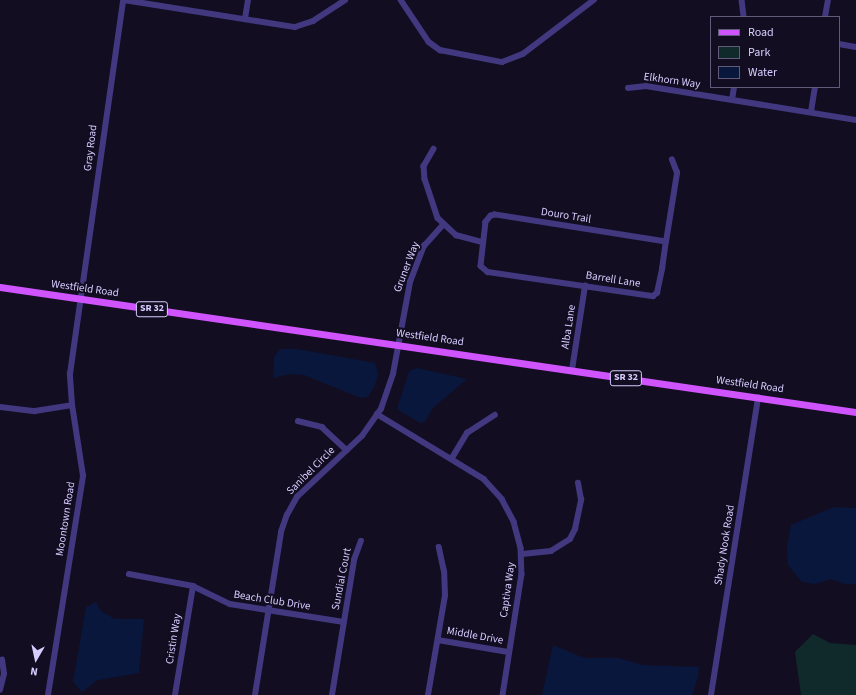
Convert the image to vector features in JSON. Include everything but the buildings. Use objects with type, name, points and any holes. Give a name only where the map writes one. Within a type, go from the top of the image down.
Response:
[{"type":"main road","name":"Westfield Road","points":[[0,287],[856,412]]},
{"type":"street","points":[[123,0],[245,19],[303,26],[344,0]]},
{"type":"street","name":"Gray Road","points":[[82,299],[123,0]]},
{"type":"street","points":[[245,19],[248,0]]},
{"type":"street","points":[[401,0],[429,42],[440,50],[502,62],[523,54],[594,0]]},
{"type":"street","points":[[742,0],[744,16]]},
{"type":"street","points":[[826,16],[828,0]]},
{"type":"street","points":[[840,44],[856,47]]},
{"type":"street","name":"Elkhorn Way","points":[[628,88],[646,86],[856,120]]},
{"type":"street","points":[[732,100],[734,88]]},
{"type":"street","points":[[811,112],[815,88]]},
{"type":"street","points":[[434,149],[424,166],[425,180],[443,225],[466,240],[483,242]]},
{"type":"street","name":"Barrell Lane","points":[[483,242],[480,263],[485,271],[653,296],[657,293],[677,173],[672,160]]},
{"type":"street","name":"Douro Trail","points":[[483,242],[486,222],[491,216],[495,215],[666,242]]},
{"type":"street","name":"Gruner Way","points":[[397,345],[410,282],[424,246],[443,225]]},
{"type":"street","name":"Alba Lane","points":[[572,370],[585,286]]},
{"type":"street","name":"Moontown Road","points":[[48,695],[83,476],[72,405],[70,374],[82,299]]},
{"type":"street","name":"Sanibel Circle","points":[[255,695],[281,532],[287,515],[298,497],[362,436],[377,414],[390,387],[397,345]]},
{"type":"street","name":"Shady Nook Road","points":[[711,695],[758,398]]},
{"type":"street","points":[[0,407],[35,411],[72,405]]},
{"type":"street","name":"Captiva Way","points":[[377,414],[452,458],[484,479],[502,499],[514,522],[522,554],[521,579],[508,652],[503,695]]},
{"type":"street","points":[[452,458],[467,433],[495,415]]},
{"type":"street","points":[[298,421],[322,427],[346,450]]},
{"type":"street","points":[[522,554],[551,551],[570,539],[575,529],[580,506],[578,483]]},
{"type":"street","name":"Sundial Court","points":[[332,695],[354,560],[361,541]]},
{"type":"street","points":[[428,695],[438,640],[445,587],[439,548]]},
{"type":"street","name":"Beach Club Drive","points":[[129,574],[193,586],[223,603],[344,622]]},
{"type":"street","name":"Cristin Way","points":[[175,695],[193,586]]},
{"type":"street","name":"Middle Drive","points":[[438,640],[508,652]]},
{"type":"street","points":[[0,690],[4,674],[2,660]]},
{"type":"green space","points":[[813,634],[830,643],[856,645],[856,695],[801,695],[795,652]]},
{"type":"water","points":[[280,349],[297,349],[375,363],[378,374],[375,385],[368,397],[361,398],[304,375],[290,374],[273,378],[274,357]]},
{"type":"water","points":[[417,368],[467,379],[432,409],[425,422],[420,423],[397,409],[409,371]]},
{"type":"water","points":[[834,507],[856,508],[856,584],[845,584],[831,579],[815,584],[802,582],[788,565],[787,547],[791,525]]},
{"type":"water","points":[[96,602],[101,611],[115,619],[144,619],[139,673],[98,680],[82,692],[73,682],[86,607]]},
{"type":"water","points":[[553,645],[584,658],[618,658],[643,665],[699,667],[698,677],[692,695],[542,695]]}]
